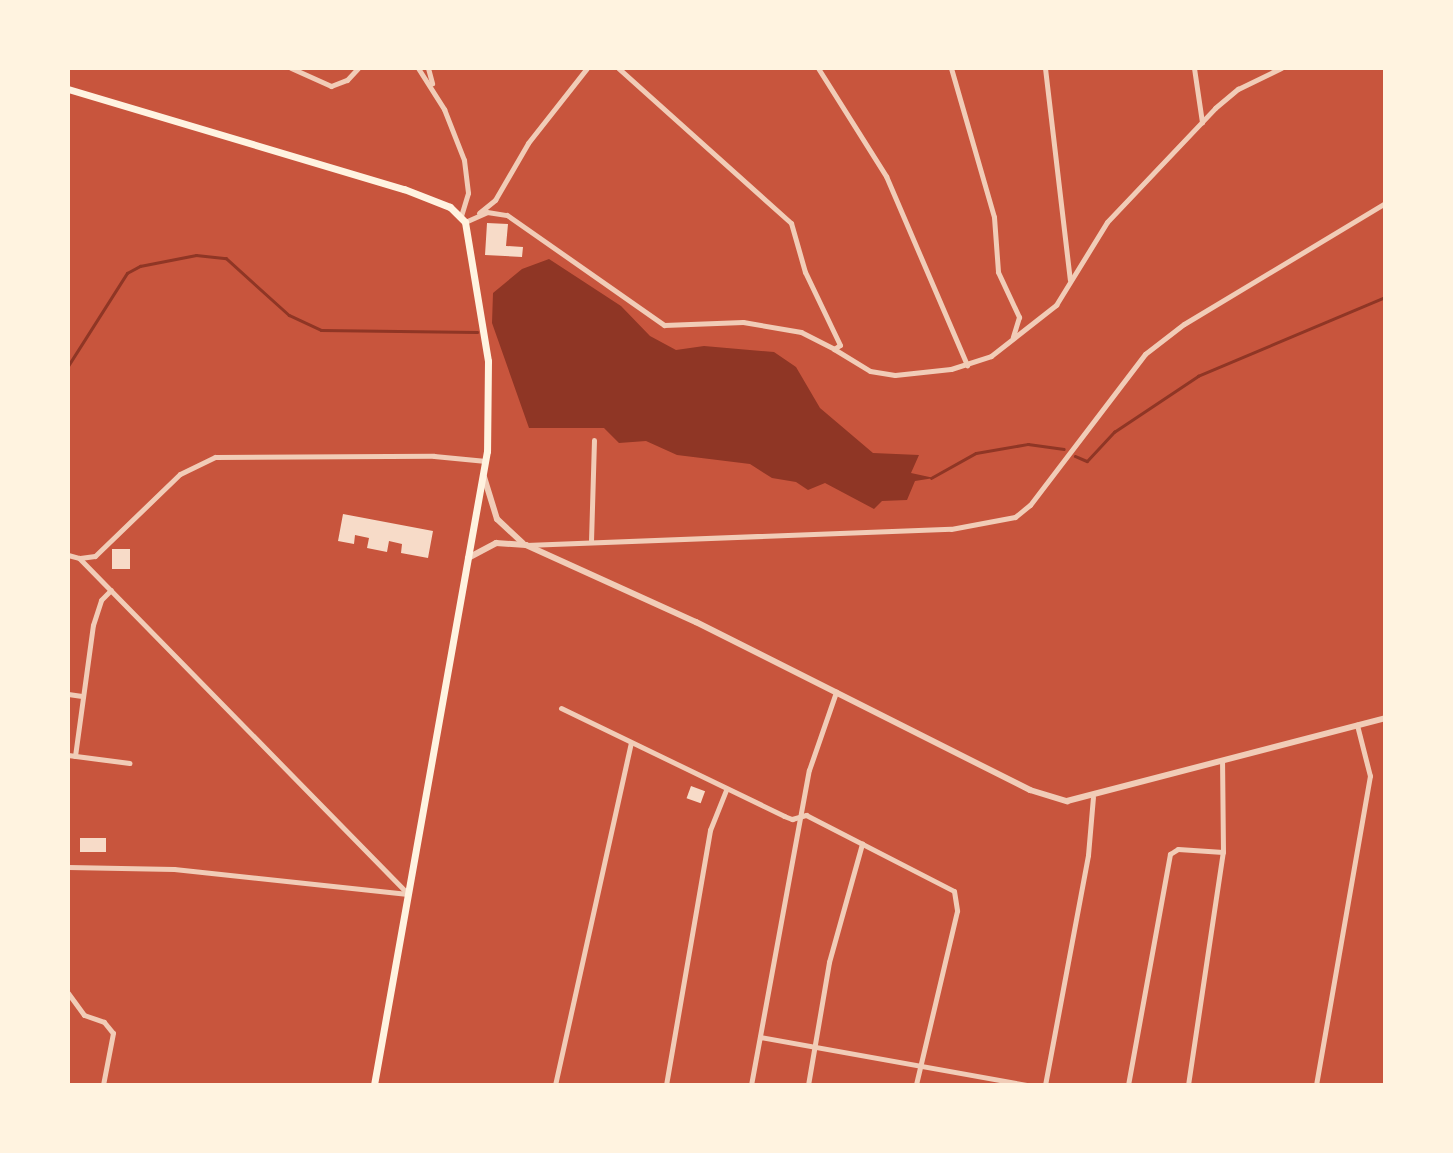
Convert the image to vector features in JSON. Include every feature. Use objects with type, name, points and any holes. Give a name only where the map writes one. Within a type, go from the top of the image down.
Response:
[{"type":"main road","points":[[68,89],[404,190],[442,203],[463,219],[488,361],[486,461],[374,1085]]},
{"type":"street","points":[[291,68],[331,86],[347,80],[358,68]]},
{"type":"street","points":[[418,68],[432,86]]},
{"type":"street","points":[[428,68],[432,86],[464,160],[467,193],[463,219],[476,214],[495,200],[528,143],[587,68]]},
{"type":"street","points":[[618,68],[791,223],[817,302],[841,339],[834,349]]},
{"type":"street","points":[[818,68],[886,176],[967,365]]},
{"type":"street","points":[[951,68],[971,127],[994,217],[998,272],[1019,317],[1013,337]]},
{"type":"street","points":[[1045,68],[1071,264],[1069,284]]},
{"type":"street","points":[[1194,68],[1202,122]]},
{"type":"street","points":[[476,214],[506,215],[664,325],[720,320],[763,324],[801,332],[881,374],[967,365],[991,356],[1013,337],[1035,326],[1069,284],[1107,222],[1202,122],[1238,89],[1282,68]]},
{"type":"street","points":[[468,558],[496,543],[526,545],[951,529],[1015,517],[1030,505],[1145,354],[1184,324],[1385,203]]},
{"type":"street","points":[[591,541],[594,440]]},
{"type":"street","points":[[68,555],[79,558],[95,556],[180,474],[215,457],[434,456],[486,461]]},
{"type":"street","points":[[483,475],[488,501],[497,519],[526,545],[836,692],[1030,790],[1067,801],[1093,797],[1385,718]]},
{"type":"street","points":[[79,558],[408,894]]},
{"type":"street","points":[[111,590],[101,600],[93,625],[72,755],[129,763]]},
{"type":"street","points":[[751,1085],[816,743],[836,692]]},
{"type":"street","points":[[68,694],[82,696]]},
{"type":"street","points":[[561,708],[726,790],[792,819],[806,815],[954,891],[957,911],[916,1085]]},
{"type":"street","points":[[1317,1085],[1370,776],[1357,725]]},
{"type":"street","points":[[555,1085],[631,743]]},
{"type":"street","points":[[1188,1085],[1223,852],[1222,762]]},
{"type":"street","points":[[666,1085],[710,830],[726,790]]},
{"type":"street","points":[[1045,1085],[1070,964],[1093,797]]},
{"type":"street","points":[[808,1085],[829,962],[862,844]]},
{"type":"street","points":[[1128,1085],[1170,854],[1178,849],[1223,852]]},
{"type":"street","points":[[68,867],[174,869],[408,894]]},
{"type":"street","points":[[68,993],[84,1015],[104,1022],[113,1033],[103,1085]]},
{"type":"street","points":[[760,1037],[1028,1085]]},
{"type":"shaded area","points":[[549,259],[621,306],[650,336],[676,350],[704,346],[774,352],[796,367],[820,408],[873,453],[919,455],[911,473],[934,478],[915,481],[907,500],[882,501],[874,509],[825,483],[808,490],[796,482],[772,478],[750,464],[677,455],[646,441],[619,443],[604,428],[529,428],[492,323],[493,293],[522,269]]},
{"type":"building","points":[[487,223],[508,224],[506,246],[523,247],[522,257],[485,255]]},
{"type":"building","points":[[343,514],[433,531],[428,558],[401,553],[402,544],[389,541],[387,552],[367,548],[369,538],[355,535],[354,544],[338,541]]},
{"type":"building","points":[[112,549],[130,549],[130,569],[112,569]]},
{"type":"building","points":[[691,786],[705,791],[701,803],[687,798]]},
{"type":"building","points":[[80,838],[106,838],[106,852],[80,852]]},
{"type":"waterway","points":[[68,366],[127,273],[140,266],[196,255],[226,258],[289,315],[321,330],[477,332]]},
{"type":"waterway","points":[[1075,456],[1087,461],[1114,432],[1198,376],[1385,297]]},
{"type":"waterway","points":[[931,478],[976,453],[1028,444],[1064,449]]}]
